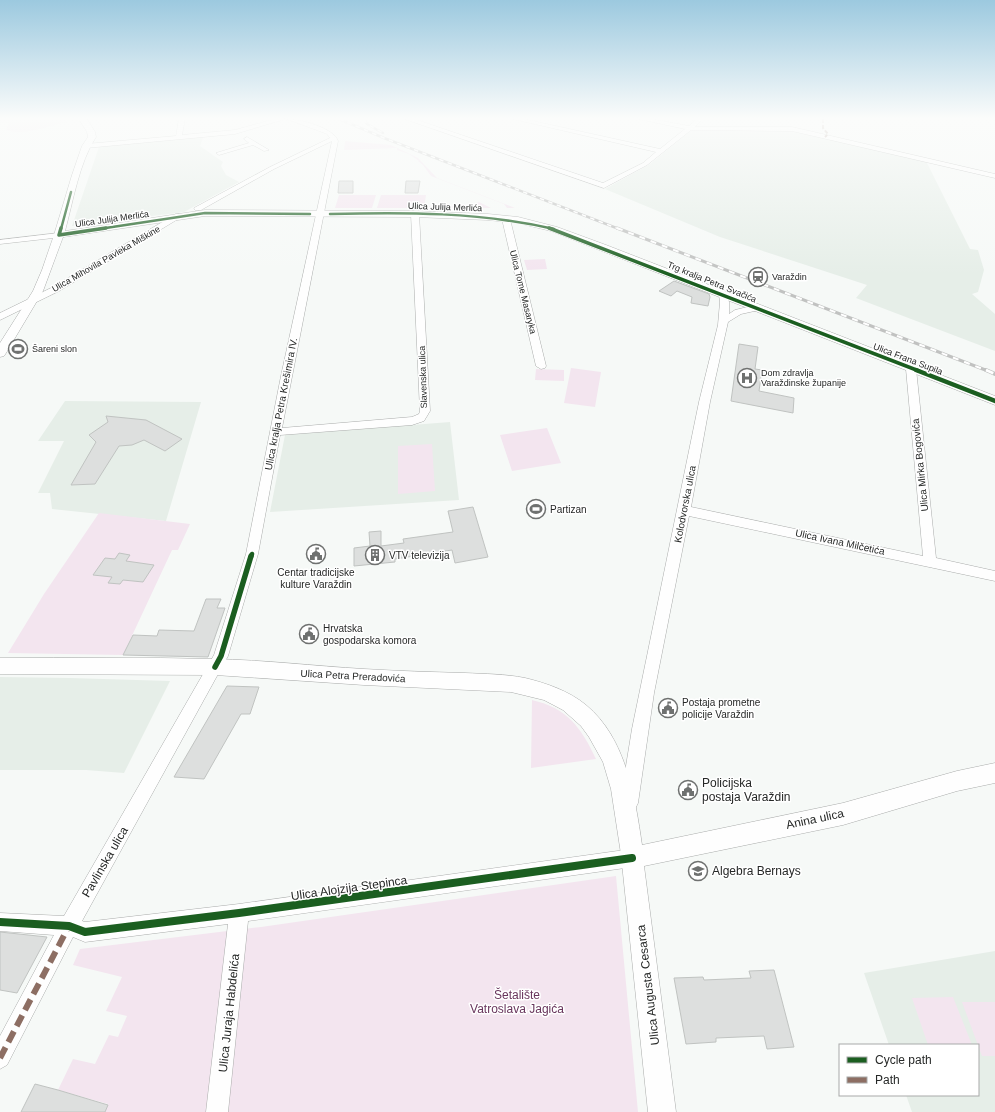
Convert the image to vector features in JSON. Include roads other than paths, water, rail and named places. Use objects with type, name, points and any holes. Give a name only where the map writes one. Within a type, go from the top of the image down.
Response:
[{"type":"main road","points":[[0,353],[32,302],[43,281],[59,235],[77,171]]},
{"type":"main road","name":"Ulica Julija Merlića","points":[[59,235],[205,213],[466,215],[506,219],[554,229],[603,247]]},
{"type":"main road","name":"Trg kralja Petra Svačića","points":[[603,247],[816,332]]},
{"type":"main road","name":"Ulica Frana Supila","points":[[816,332],[995,401]]},
{"type":"main road","name":"Ulica Petra Preradovića","points":[[0,666],[215,667],[364,677],[511,684],[529,687],[548,693],[567,702],[583,714],[606,746],[620,779],[632,858]]},
{"type":"main road","name":"Anina ulica","points":[[632,858],[843,814],[957,781],[995,772]]},
{"type":"main road","name":"Ulica Augusta Cesarca","points":[[632,858],[662,1112]]},
{"type":"street","points":[[198,208],[267,171]]},
{"type":"street","name":"Ulica kralja Petra Krešimira IV.","points":[[215,667],[221,656],[252,554],[286,376],[328,171]]},
{"type":"street","points":[[560,171],[604,186],[632,171]]},
{"type":"street","points":[[973,171],[995,176]]},
{"type":"street","name":"Slavenska ulica","points":[[276,432],[412,421],[419,420],[423,415],[425,411],[415,214]]},
{"type":"street","name":"Ulica Mihovila Pavleka Miškine","points":[[0,317],[32,302],[179,216]]},
{"type":"street","name":"Ulica Tome Masaryka","points":[[506,219],[541,366]]},
{"type":"street","points":[[0,242],[59,235]]},
{"type":"street","name":"Trg kralja Petra Svačića","points":[[723,295],[726,301],[724,316],[756,308]]},
{"type":"street","name":"Kolodvorska ulica","points":[[627,818],[647,686],[684,510],[700,420],[724,316]]},
{"type":"street","name":"Ulica Mirka Bogovića","points":[[911,369],[930,561]]},
{"type":"street","name":"Ulica Ivana Milčetića","points":[[684,510],[995,576]]},
{"type":"street","name":"Pavlinska ulica","points":[[0,1058],[69,926],[215,667]]},
{"type":"street","name":"Ulica Alojzija Stepinca","points":[[0,922],[69,926],[85,932],[239,913],[632,858]]},
{"type":"street","name":"Ulica Juraja Habdelića","points":[[218,1112],[239,913]]},
{"type":"railway","points":[[469,171],[619,229]]},
{"type":"railway","points":[[617,228],[988,371]]},
{"type":"railway","points":[[986,370],[995,374]]},
{"type":"place","name":"Varaždin","points":[[758,277]]},
{"type":"place","name":"Šareni slon","points":[[18,349]]},
{"type":"place","name":"Dom zdravlja Varaždinske županije","points":[[747,378]]},
{"type":"place","name":"Partizan","points":[[536,509]]},
{"type":"place","name":"Centar tradicijske kulture Varaždin","points":[[316,554]]},
{"type":"place","name":"VTV televizija","points":[[375,555]]},
{"type":"place","name":"Hrvatska gospodarska komora","points":[[309,634]]},
{"type":"place","name":"Postaja prometne policije Varaždin","points":[[668,708]]},
{"type":"place","name":"Policijska postaja Varaždin","points":[[688,790]]},
{"type":"place","name":"Algebra Bernays","points":[[698,871]]},
{"type":"park label","name":"Šetalište Vatroslava Jagića","points":[[517,1002]]}]
